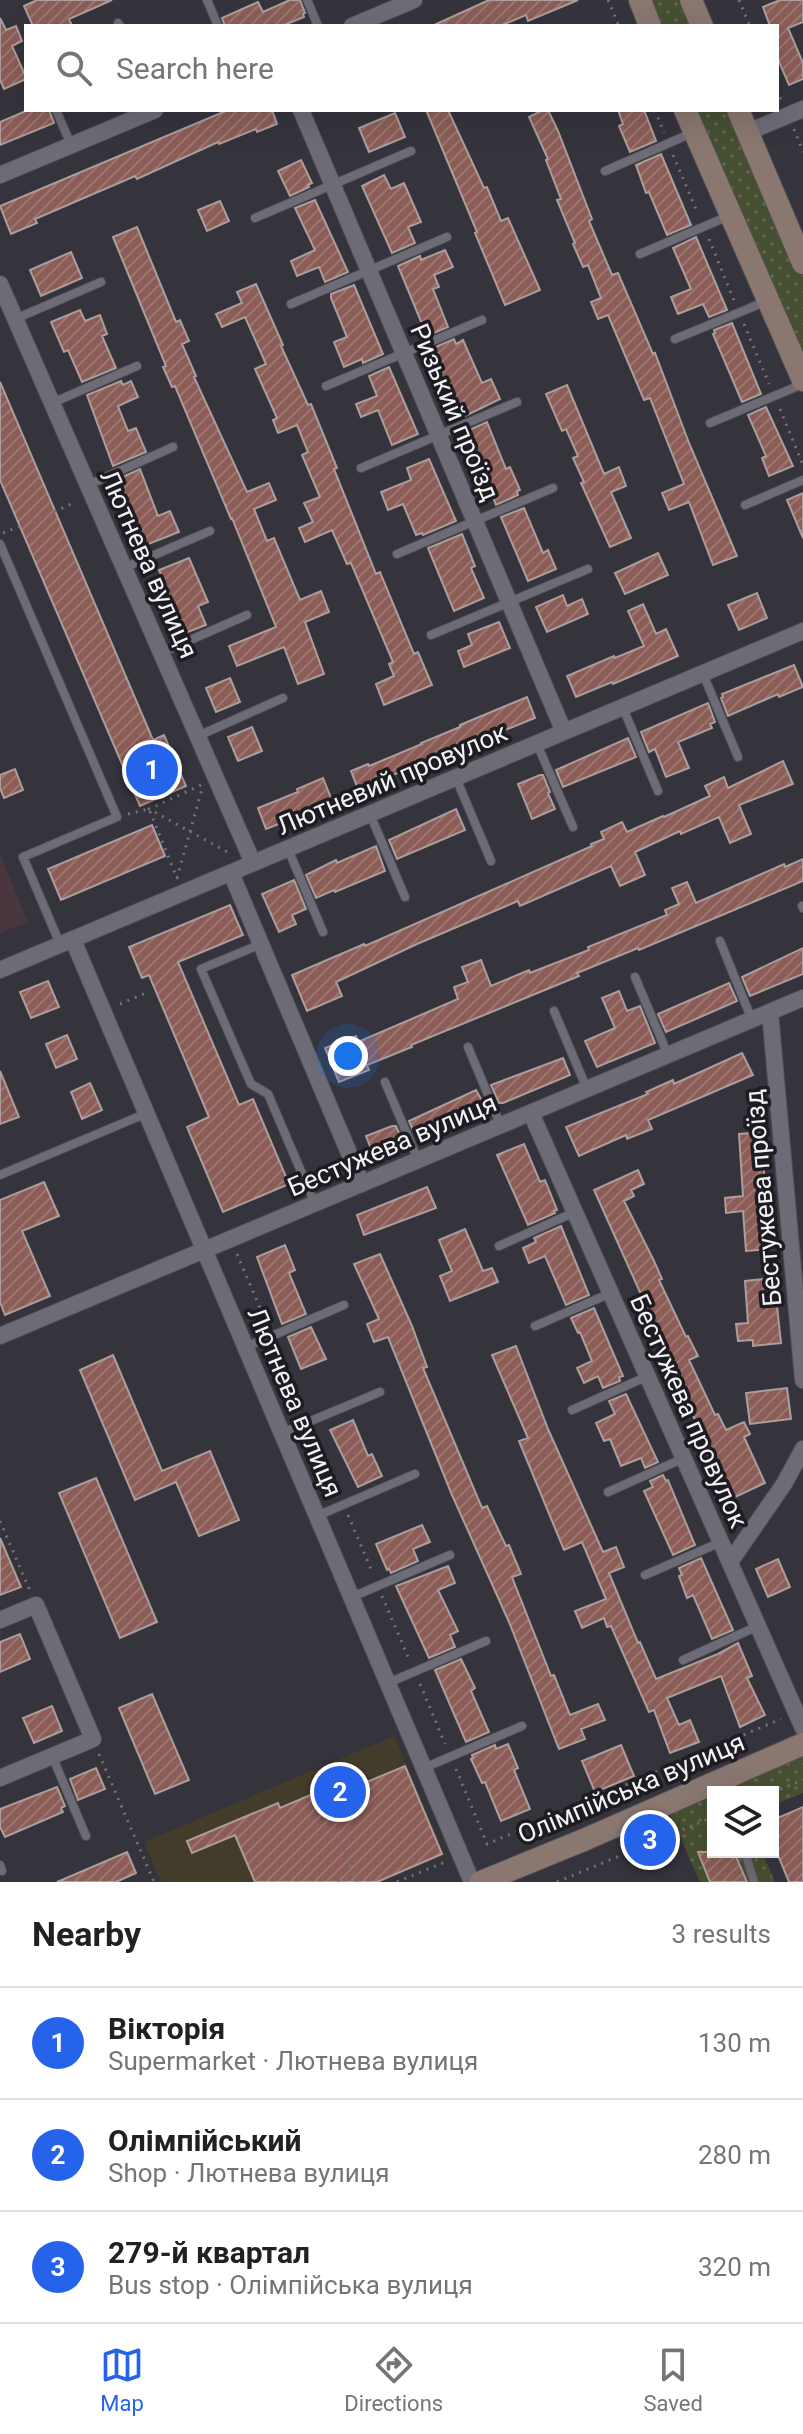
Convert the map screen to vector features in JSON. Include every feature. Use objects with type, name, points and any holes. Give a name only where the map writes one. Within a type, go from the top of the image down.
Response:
[{"type":"main road","points":[[640,0],[649,24]]},
{"type":"main road","points":[[691,0],[701,24]]},
{"type":"main road","points":[[686,112],[803,382]]},
{"type":"main road","points":[[739,112],[803,263]]},
{"type":"main road","name":"Олімпійська вулиця","points":[[723,1786],[803,1744]]},
{"type":"main road","name":"Олімпійська вулиця","points":[[481,1882],[512,1876],[707,1793]]},
{"type":"street","points":[[357,24],[414,0]]},
{"type":"street","points":[[748,132],[803,109]]},
{"type":"street","points":[[0,175],[150,112]]},
{"type":"street","name":"Ризький проїзд","points":[[302,112],[564,732]]},
{"type":"street","name":"Лютнева вулиця","points":[[0,284],[253,863]]},
{"type":"street","name":"Лютневий провулок","points":[[0,970],[233,864],[253,863],[288,849],[803,631]]},
{"type":"street","points":[[233,864],[261,944],[362,1184]]},
{"type":"street","name":"Лютнева вулиця","points":[[66,942],[147,1113],[472,1882]]},
{"type":"street","name":"Бестужева вулиця","points":[[0,1336],[803,998]]},
{"type":"street","name":"Бестужева проїзд","points":[[770,1012],[803,1380]]},
{"type":"street","name":"Бестужева провулок","points":[[531,1113],[800,1721]]},
{"type":"street","points":[[730,1562],[784,1484],[803,1449]]},
{"type":"street","points":[[0,1620],[36,1605],[93,1739],[0,1778]]},
{"type":"lane","points":[[207,0],[217,24]]},
{"type":"lane","points":[[307,0],[317,24]]},
{"type":"lane","points":[[57,112],[71,145]]},
{"type":"lane","points":[[605,171],[695,132]]},
{"type":"lane","points":[[255,218],[411,151]]},
{"type":"lane","points":[[640,254],[731,215]]},
{"type":"lane","points":[[291,304],[447,237]]},
{"type":"lane","points":[[15,319],[101,282]]},
{"type":"lane","points":[[675,339],[769,301]]},
{"type":"lane","points":[[326,386],[482,320]]},
{"type":"lane","points":[[52,403],[137,366]]},
{"type":"lane","points":[[710,423],[803,382]]},
{"type":"lane","points":[[361,468],[517,402]]},
{"type":"lane","points":[[88,485],[173,447]]},
{"type":"lane","points":[[745,505],[803,480]]},
{"type":"lane","points":[[397,554],[553,488]]},
{"type":"lane","points":[[124,568],[210,531]]},
{"type":"lane","points":[[0,544],[117,817],[23,857],[66,942]]},
{"type":"lane","points":[[431,635],[588,569]]},
{"type":"lane","points":[[161,653],[247,615]]},
{"type":"lane","points":[[703,674],[738,757]]},
{"type":"lane","points":[[198,736],[283,698]]},
{"type":"lane","points":[[623,708],[658,791]]},
{"type":"lane","points":[[537,744],[573,827]]},
{"type":"lane","points":[[456,778],[491,861]]},
{"type":"lane","points":[[370,814],[405,897]]},
{"type":"lane","points":[[288,849],[323,932]]},
{"type":"lane","points":[[720,941],[752,1020]]},
{"type":"lane","points":[[261,944],[201,969],[251,1084],[268,1094],[315,1204]]},
{"type":"lane","points":[[635,977],[668,1055]]},
{"type":"lane","points":[[554,1011],[587,1089]]},
{"type":"lane","points":[[468,1047],[501,1126]]},
{"type":"lane","points":[[385,1082],[418,1160]]},
{"type":"lane","points":[[0,1175],[147,1113]]},
{"type":"lane","points":[[499,1246],[575,1212]]},
{"type":"lane","points":[[535,1326],[611,1293]]},
{"type":"lane","points":[[246,1347],[344,1305]]},
{"type":"lane","points":[[572,1410],[648,1376]]},
{"type":"lane","points":[[282,1433],[380,1392]]},
{"type":"lane","points":[[608,1492],[684,1458]]},
{"type":"lane","points":[[317,1516],[415,1474]]},
{"type":"lane","points":[[645,1575],[721,1542]]},
{"type":"lane","points":[[352,1597],[450,1555]]},
{"type":"lane","points":[[683,1660],[758,1626]]},
{"type":"lane","points":[[388,1683],[486,1641]]},
{"type":"lane","points":[[424,1768],[522,1726]]},
{"type":"lane","points":[[52,1756],[86,1836]]},
{"type":"lane","points":[[747,1858],[754,1882]]},
{"type":"path","points":[[608,0],[618,24]]},
{"type":"path","points":[[739,0],[749,24]]},
{"type":"path","points":[[656,112],[803,465]]},
{"type":"path","points":[[32,521],[79,501]]},
{"type":"path","points":[[0,535],[20,526]]},
{"type":"path","points":[[117,817],[149,809],[204,784],[177,878],[149,809]]},
{"type":"path","points":[[149,809],[191,831],[233,864]]},
{"type":"path","points":[[231,1239],[487,1844],[800,1721]]},
{"type":"path","points":[[0,1521],[36,1605]]},
{"type":"path","points":[[93,1739],[154,1882]]},
{"type":"path","points":[[779,1790],[803,1780]]},
{"type":"path","points":[[316,1784],[357,1882]]},
{"type":"path","points":[[557,1882],[707,1820]]},
{"type":"path","points":[[397,1882],[440,1864]]},
{"type":"path","points":[[338,1882],[354,1875]]},
{"type":"shaded area","points":[[0,854],[28,922],[0,933]]},
{"type":"shaded area","points":[[394,1736],[445,1855],[381,1882],[161,1882],[144,1842]]},
{"type":"green space","points":[[639,0],[690,0],[700,24],[648,24]]},
{"type":"green space","points":[[686,112],[737,112],[803,267],[803,380]]},
{"type":"green space","points":[[803,1743],[803,1793],[779,1803],[779,1786],[708,1786]]},
{"type":"green space","points":[[707,1786],[707,1858],[765,1858],[775,1882],[700,1882],[666,1805]]},
{"type":"building","points":[[37,0],[112,0],[69,19],[71,24],[32,24],[24,6]]},
{"type":"building","points":[[290,0],[300,0],[305,13],[304,17],[287,24],[224,24],[222,18],[258,2],[263,12]]},
{"type":"building","points":[[489,0],[578,0],[528,21],[526,15],[505,24],[436,24]]},
{"type":"building","points":[[780,0],[803,0],[803,22],[788,28],[803,63],[803,79],[789,85],[779,62],[779,24],[769,24],[763,7]]},
{"type":"building","points":[[0,18],[6,30],[16,26],[22,41],[12,46],[24,73],[24,80],[4,89],[0,80]]},
{"type":"building","points":[[24,112],[50,112],[54,123],[0,145],[0,122]]},
{"type":"building","points":[[223,112],[273,112],[277,124],[218,142],[137,179],[135,176],[35,219],[37,223],[11,234],[0,206]]},
{"type":"building","points":[[427,112],[449,112],[501,221],[508,218],[540,290],[505,305]]},
{"type":"building","points":[[539,112],[549,112],[558,131],[592,219],[589,221],[612,275],[618,273],[655,353],[737,556],[713,565],[689,502],[669,510],[662,493],[684,484],[650,398],[644,400],[608,315],[598,319],[591,302],[601,298],[588,265],[583,267],[573,244],[557,200],[561,199],[548,159],[529,117]]},
{"type":"building","points":[[619,112],[645,112],[656,141],[630,152],[619,126],[623,124]]},
{"type":"building","points":[[395,113],[405,137],[369,152],[359,128]]},
{"type":"building","points":[[661,154],[691,225],[667,235],[636,165]]},
{"type":"building","points":[[301,160],[312,183],[290,196],[278,171]]},
{"type":"building","points":[[384,175],[391,189],[404,183],[421,222],[408,227],[415,243],[392,253],[362,186]]},
{"type":"building","points":[[315,200],[348,272],[325,282],[319,267],[297,276],[291,261],[315,250],[295,208]]},
{"type":"building","points":[[220,201],[229,221],[207,231],[198,210]]},
{"type":"building","points":[[137,227],[176,322],[180,320],[189,341],[182,344],[194,377],[247,492],[269,483],[276,500],[254,509],[267,541],[274,538],[300,600],[321,591],[329,612],[305,622],[324,674],[298,684],[284,647],[237,666],[229,646],[276,627],[175,386],[172,387],[163,367],[166,366],[113,237]]},
{"type":"building","points":[[696,237],[727,310],[709,317],[703,304],[678,314],[671,297],[691,289],[673,248]]},
{"type":"building","points":[[445,250],[453,267],[434,275],[439,287],[433,289],[448,327],[427,336],[398,266]]},
{"type":"building","points":[[71,252],[82,278],[41,296],[30,270]]},
{"type":"building","points":[[256,284],[308,405],[311,404],[376,574],[380,572],[414,654],[418,652],[432,685],[384,705],[376,684],[394,676],[389,664],[393,662],[351,563],[347,564],[332,530],[305,542],[299,528],[313,522],[304,503],[320,497],[302,455],[308,452],[297,425],[278,433],[273,420],[277,418],[255,369],[266,364],[245,317],[222,327],[216,314],[242,303],[237,292]]},
{"type":"building","points":[[354,285],[383,354],[344,367],[334,342],[347,337],[331,294]]},
{"type":"building","points":[[80,310],[85,321],[100,315],[107,334],[102,336],[116,368],[82,382],[51,322]]},
{"type":"building","points":[[732,323],[761,394],[742,402],[713,334],[714,330]]},
{"type":"building","points":[[454,339],[456,344],[463,340],[482,383],[491,379],[500,399],[461,418],[432,353],[433,348]]},
{"type":"building","points":[[389,367],[418,434],[392,445],[378,410],[361,417],[356,404],[377,396],[369,376]]},
{"type":"building","points":[[121,381],[123,385],[131,381],[138,397],[118,406],[128,431],[136,428],[146,452],[113,466],[87,395]]},
{"type":"building","points":[[0,382],[153,740],[164,735],[186,786],[140,806],[0,480]]},
{"type":"building","points":[[567,385],[604,474],[619,467],[626,486],[611,492],[631,538],[610,547],[581,483],[584,482],[573,458],[578,456],[566,429],[562,431],[546,394]]},
{"type":"building","points":[[766,407],[793,466],[769,476],[762,458],[766,456],[748,415]]},
{"type":"building","points":[[487,422],[506,469],[510,467],[520,490],[517,491],[518,495],[496,505],[467,431]]},
{"type":"building","points":[[429,459],[456,521],[416,535],[403,504],[388,510],[381,492],[411,480],[407,468]]},
{"type":"building","points":[[140,469],[158,516],[170,511],[179,532],[146,545],[118,479]]},
{"type":"building","points":[[803,493],[803,538],[787,500]]},
{"type":"building","points":[[524,508],[543,553],[548,550],[556,569],[528,581],[501,517]]},
{"type":"building","points":[[462,534],[475,566],[471,568],[484,598],[454,611],[428,548]]},
{"type":"building","points":[[658,553],[668,575],[625,594],[615,573]]},
{"type":"building","points":[[189,558],[208,602],[198,606],[206,625],[185,633],[159,570]]},
{"type":"building","points":[[757,593],[767,618],[739,630],[728,605]]},
{"type":"building","points":[[563,595],[567,606],[582,599],[588,614],[547,632],[536,607]]},
{"type":"building","points":[[643,604],[656,634],[666,629],[678,656],[576,697],[567,676],[644,646],[628,611]]},
{"type":"building","points":[[499,622],[510,648],[464,667],[458,651],[472,645],[468,634]]},
{"type":"building","points":[[794,665],[803,687],[779,697],[778,694],[728,716],[722,694]]},
{"type":"building","points":[[230,678],[240,702],[216,712],[206,688]]},
{"type":"building","points":[[527,697],[535,718],[358,789],[351,771],[422,744]]},
{"type":"building","points":[[708,703],[715,722],[710,724],[712,728],[678,742],[689,768],[666,777],[655,749],[649,752],[641,732]]},
{"type":"building","points":[[252,727],[262,751],[238,761],[228,737]]},
{"type":"building","points":[[628,738],[636,757],[563,787],[556,770]]},
{"type":"building","points":[[783,761],[793,784],[739,805],[751,834],[730,843],[719,817],[681,834],[680,831],[635,852],[645,875],[620,886],[611,866],[520,906],[518,901],[336,982],[342,996],[307,1011],[292,975],[592,846],[604,839],[601,832],[622,822],[627,832],[710,796],[705,786],[724,777],[728,788]]},
{"type":"building","points":[[15,769],[23,790],[4,798],[0,775]]},
{"type":"building","points":[[543,775],[555,809],[532,819],[518,784]]},
{"type":"building","points":[[323,778],[333,803],[266,829],[258,808]]},
{"type":"building","points":[[456,809],[465,830],[397,859],[389,840]]},
{"type":"building","points":[[152,825],[165,856],[61,900],[48,869]]},
{"type":"building","points":[[376,846],[385,871],[316,898],[306,875]]},
{"type":"building","points":[[803,859],[803,881],[577,973],[579,976],[367,1065],[369,1070],[339,1082],[325,1048],[356,1036],[358,1042],[458,999],[454,987],[468,982],[462,967],[481,960],[491,986],[589,950],[588,947],[667,915],[665,910],[679,904],[672,888],[687,882],[696,903],[784,864],[785,867]]},
{"type":"building","points":[[294,880],[306,909],[292,915],[296,924],[279,932],[262,894]]},
{"type":"building","points":[[230,905],[243,935],[178,962],[239,1105],[253,1099],[289,1184],[223,1212],[187,1127],[209,1117],[149,975],[142,978],[129,947]]},
{"type":"building","points":[[803,948],[803,974],[750,996],[742,977]]},
{"type":"building","points":[[48,981],[59,1007],[31,1018],[20,992]]},
{"type":"building","points":[[729,983],[737,1001],[666,1032],[658,1014]]},
{"type":"building","points":[[619,991],[627,1011],[640,1006],[655,1043],[597,1067],[585,1041],[615,1028],[602,998]]},
{"type":"building","points":[[67,1035],[77,1059],[56,1068],[46,1044]]},
{"type":"building","points":[[742,1053],[753,1075],[648,1120],[652,1129],[627,1139],[626,1135],[579,1156],[566,1127]]},
{"type":"building","points":[[563,1058],[570,1075],[499,1103],[491,1085]]},
{"type":"building","points":[[0,1071],[19,1117],[0,1124]]},
{"type":"building","points":[[90,1083],[102,1110],[82,1119],[71,1092]]},
{"type":"building","points":[[476,1090],[486,1108],[421,1138],[419,1135],[416,1137],[409,1121]]},
{"type":"building","points":[[396,1126],[403,1142],[373,1154],[366,1136]]},
{"type":"building","points":[[765,1132],[767,1162],[763,1162],[772,1249],[746,1251],[743,1211],[726,1213],[725,1198],[743,1196],[739,1134]]},
{"type":"building","points":[[524,1144],[540,1182],[545,1180],[557,1210],[528,1225],[497,1155]]},
{"type":"building","points":[[638,1170],[644,1184],[631,1190],[634,1196],[624,1201],[654,1261],[662,1279],[659,1280],[686,1337],[698,1356],[689,1360],[715,1415],[718,1414],[726,1430],[744,1422],[750,1434],[744,1437],[765,1483],[729,1500],[693,1426],[697,1424],[644,1312],[648,1310],[594,1190]]},
{"type":"building","points":[[44,1182],[59,1216],[22,1231],[50,1296],[5,1315],[0,1302],[0,1200]]},
{"type":"building","points":[[427,1187],[436,1208],[364,1235],[357,1215]]},
{"type":"building","points":[[561,1226],[589,1295],[566,1305],[545,1256],[529,1263],[523,1248],[536,1242],[534,1238]]},
{"type":"building","points":[[465,1229],[483,1271],[492,1268],[498,1282],[450,1301],[440,1276],[452,1271],[439,1240]]},
{"type":"building","points":[[285,1245],[295,1270],[289,1273],[306,1314],[282,1324],[257,1257]]},
{"type":"building","points":[[380,1254],[412,1326],[427,1367],[423,1368],[482,1508],[487,1506],[521,1574],[512,1577],[551,1676],[554,1675],[570,1715],[598,1704],[605,1720],[581,1729],[585,1739],[559,1749],[509,1622],[452,1495],[388,1337],[374,1342],[367,1324],[379,1319],[354,1264]]},
{"type":"building","points":[[774,1278],[781,1343],[753,1346],[753,1340],[738,1341],[736,1324],[748,1323],[745,1281]]},
{"type":"building","points":[[594,1308],[623,1376],[619,1377],[620,1381],[603,1388],[598,1376],[584,1383],[577,1368],[592,1361],[571,1318]]},
{"type":"building","points":[[311,1327],[326,1359],[301,1369],[288,1337]]},
{"type":"building","points":[[516,1346],[548,1429],[603,1552],[616,1547],[624,1567],[609,1573],[656,1679],[738,1643],[752,1676],[747,1678],[765,1715],[740,1727],[721,1676],[667,1698],[679,1725],[690,1720],[699,1742],[670,1753],[654,1710],[649,1712],[611,1626],[607,1627],[604,1618],[582,1628],[575,1611],[606,1599],[582,1542],[564,1550],[519,1441],[528,1438],[492,1355]]},
{"type":"building","points":[[113,1355],[162,1471],[210,1451],[239,1520],[199,1536],[176,1482],[135,1500],[80,1370]]},
{"type":"building","points":[[787,1388],[791,1419],[750,1424],[746,1393]]},
{"type":"building","points":[[626,1394],[658,1462],[645,1468],[641,1458],[621,1466],[610,1439],[604,1441],[596,1423],[615,1414],[609,1401]]},
{"type":"building","points":[[353,1420],[368,1456],[372,1454],[382,1476],[358,1487],[330,1430]]},
{"type":"building","points":[[663,1475],[668,1480],[695,1545],[673,1555],[644,1491],[653,1487],[650,1481]]},
{"type":"building","points":[[96,1478],[157,1622],[120,1638],[59,1493]]},
{"type":"building","points":[[422,1525],[430,1542],[413,1549],[418,1561],[391,1573],[376,1544]]},
{"type":"building","points":[[0,1538],[21,1587],[0,1595]]},
{"type":"building","points":[[701,1558],[733,1630],[712,1639],[693,1595],[687,1598],[679,1576],[682,1575],[679,1568]]},
{"type":"building","points":[[778,1559],[790,1587],[768,1597],[756,1569]]},
{"type":"building","points":[[448,1566],[455,1583],[438,1590],[458,1631],[450,1635],[455,1647],[429,1658],[396,1586]]},
{"type":"building","points":[[20,1634],[30,1659],[0,1672],[0,1642]]},
{"type":"building","points":[[461,1659],[475,1688],[471,1691],[489,1732],[466,1742],[435,1670]]},
{"type":"building","points":[[152,1694],[189,1780],[155,1794],[119,1708]]},
{"type":"building","points":[[52,1706],[62,1731],[34,1743],[23,1718]]},
{"type":"building","points":[[508,1744],[518,1768],[514,1770],[530,1809],[501,1821],[485,1782],[482,1783],[471,1759],[472,1755],[495,1745],[496,1749]]},
{"type":"building","points":[[621,1745],[634,1776],[595,1792],[582,1761]]},
{"type":"building","points":[[405,1766],[442,1854],[377,1882],[255,1882],[235,1835],[192,1853],[187,1841],[278,1803],[280,1808],[315,1793],[319,1802]]},
{"type":"building","points":[[96,1768],[105,1789],[78,1800],[70,1779]]},
{"type":"building","points":[[57,1787],[65,1806],[61,1808],[63,1812],[5,1837],[0,1827],[0,1809]]},
{"type":"building","points":[[803,1807],[803,1882],[789,1882],[779,1858],[779,1817]]},
{"type":"building","points":[[127,1852],[136,1873],[116,1882],[57,1882]]},
{"type":"building","points":[[698,1852],[707,1852],[707,1858],[737,1858],[747,1882],[710,1882]]},
{"type":"place","name":"Вікторія","points":[[152,770]]},
{"type":"place","name":"Олімпійський","points":[[340,1792]]},
{"type":"place","name":"279-й квартал","points":[[650,1840]]}]
